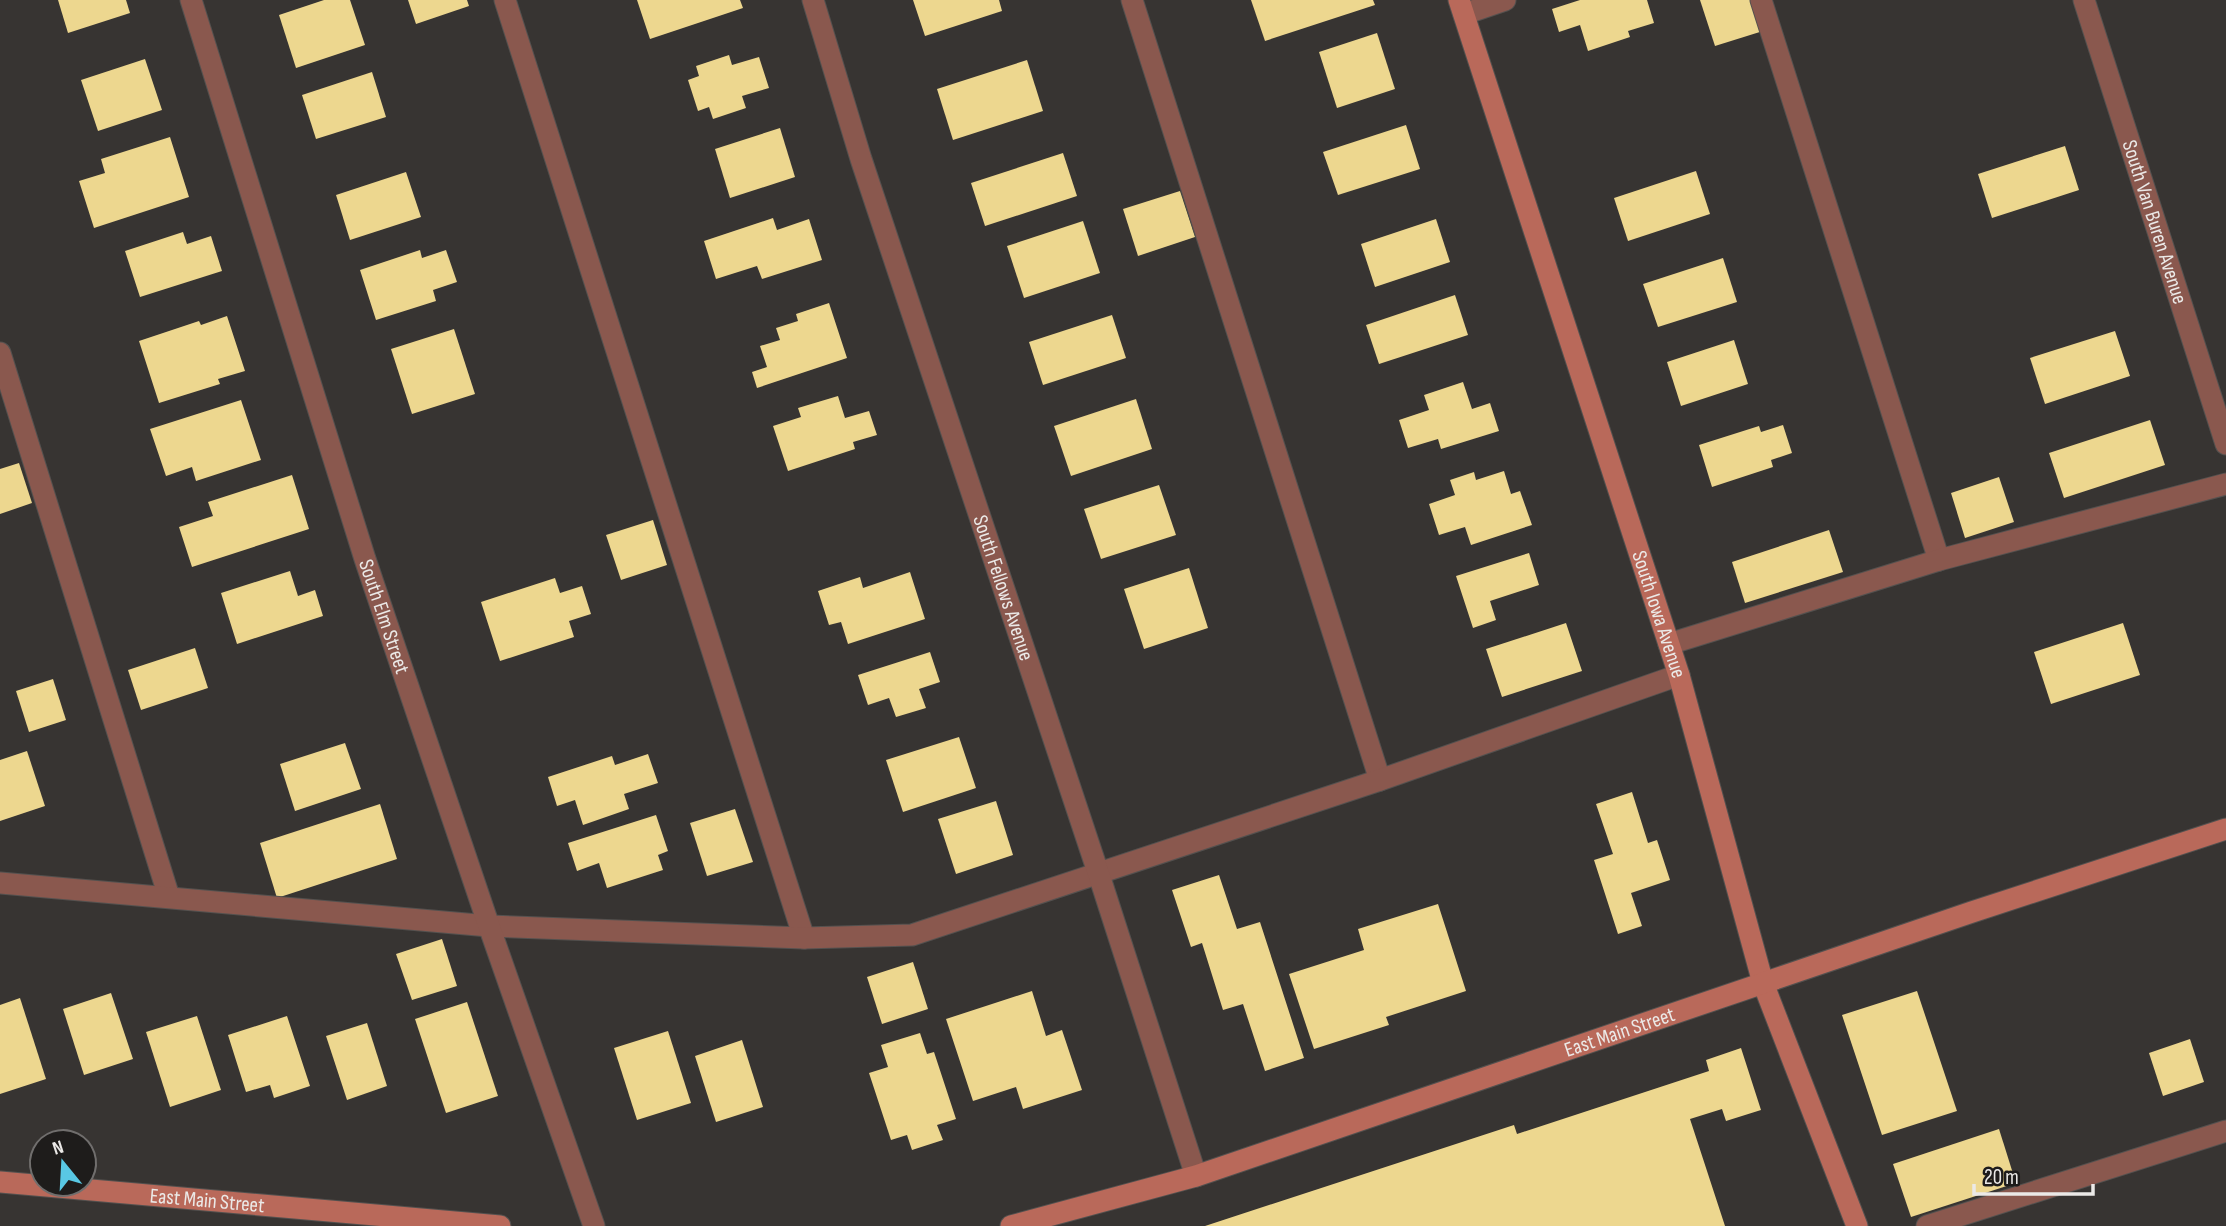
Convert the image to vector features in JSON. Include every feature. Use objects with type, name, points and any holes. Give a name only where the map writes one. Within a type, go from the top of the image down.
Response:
[{"type":"main road","name":"South Iowa Avenue","points":[[1461,7],[1679,675],[1763,983],[1857,1226]]},
{"type":"main road","name":"East Main Street","points":[[1011,1226],[1196,1176],[2226,829]]},
{"type":"main road","name":"East Main Street","points":[[0,1182],[500,1226]]},
{"type":"street","name":"South Elm Street","points":[[191,0],[366,559],[489,926],[594,1226]]},
{"type":"street","points":[[505,0],[804,938]]},
{"type":"street","name":"South Fellows Avenue","points":[[813,0],[861,159],[1099,874],[1196,1176]]},
{"type":"street","points":[[1132,0],[1380,780]]},
{"type":"street","points":[[1461,7],[1505,0]]},
{"type":"street","points":[[1760,0],[1939,560]]},
{"type":"street","name":"South Van Buren Avenue","points":[[2084,0],[2226,444]]},
{"type":"street","points":[[0,353],[169,898]]},
{"type":"street","points":[[1669,644],[1939,560],[2226,484]]},
{"type":"street","points":[[0,883],[489,926],[804,938],[912,935],[1380,780],[1679,675]]},
{"type":"street","points":[[1927,1226],[2226,1131]]},
{"type":"building","points":[[58,0],[126,0],[130,13],[68,33]]},
{"type":"building","points":[[324,0],[350,0],[365,45],[296,68],[279,15]]},
{"type":"building","points":[[408,0],[467,0],[469,6],[416,24]]},
{"type":"building","points":[[637,0],[740,0],[743,8],[650,39]]},
{"type":"building","points":[[913,0],[999,0],[1002,11],[925,36]]},
{"type":"building","points":[[1251,0],[1373,0],[1375,5],[1265,41]]},
{"type":"building","points":[[1580,0],[1647,0],[1654,23],[1628,31],[1630,37],[1588,51],[1580,25],[1559,32],[1552,9]]},
{"type":"building","points":[[1700,0],[1753,0],[1763,31],[1715,46]]},
{"type":"building","points":[[1377,33],[1395,89],[1337,108],[1319,52]]},
{"type":"building","points":[[729,55],[732,65],[759,57],[769,88],[742,96],[746,108],[713,119],[709,107],[698,111],[688,80],[699,76],[696,66]]},
{"type":"building","points":[[145,59],[162,110],[98,131],[81,80]]},
{"type":"building","points":[[1027,60],[1043,111],[953,140],[937,89]]},
{"type":"building","points":[[372,72],[386,117],[316,139],[302,95]]},
{"type":"building","points":[[1406,125],[1420,169],[1338,195],[1323,152]]},
{"type":"building","points":[[780,128],[795,177],[730,198],[715,149]]},
{"type":"building","points":[[170,137],[189,197],[94,228],[79,181],[105,173],[101,159]]},
{"type":"building","points":[[2065,146],[2079,190],[1992,218],[1978,174]]},
{"type":"building","points":[[1063,153],[1077,196],[985,226],[971,183]]},
{"type":"building","points":[[1696,171],[1710,214],[1628,241],[1614,198]]},
{"type":"building","points":[[406,172],[421,217],[350,240],[336,195]]},
{"type":"building","points":[[1180,191],[1195,237],[1138,256],[1123,209]]},
{"type":"building","points":[[773,218],[777,230],[809,219],[822,260],[762,279],[757,266],[716,279],[704,241]]},
{"type":"building","points":[[1436,219],[1450,262],[1375,287],[1361,244]]},
{"type":"building","points":[[1083,221],[1100,273],[1024,298],[1007,246]]},
{"type":"building","points":[[183,232],[187,244],[211,236],[222,271],[140,297],[125,251]]},
{"type":"building","points":[[420,250],[422,258],[446,250],[457,282],[433,290],[436,301],[376,320],[360,270]]},
{"type":"building","points":[[1723,258],[1737,302],[1658,327],[1643,284]]},
{"type":"building","points":[[1455,295],[1468,335],[1379,364],[1366,325]]},
{"type":"building","points":[[829,303],[847,358],[757,388],[752,372],[767,367],[760,346],[780,340],[776,328],[798,321],[796,314]]},
{"type":"building","points":[[1112,315],[1126,358],[1043,385],[1029,342]]},
{"type":"building","points":[[227,316],[245,371],[218,379],[220,384],[159,403],[139,341],[199,321],[201,325]]},
{"type":"building","points":[[454,329],[475,394],[412,414],[391,349]]},
{"type":"building","points":[[2115,331],[2130,376],[2045,404],[2030,358]]},
{"type":"building","points":[[1734,340],[1748,384],[1681,406],[1667,362]]},
{"type":"building","points":[[1463,382],[1472,409],[1490,403],[1499,431],[1441,449],[1438,439],[1408,448],[1399,420],[1429,410],[1424,395]]},
{"type":"building","points":[[838,396],[845,418],[869,411],[877,435],[853,442],[855,449],[788,471],[773,426],[801,417],[798,408]]},
{"type":"building","points":[[1136,399],[1152,449],[1071,476],[1054,426]]},
{"type":"building","points":[[241,400],[261,460],[196,481],[192,467],[166,476],[150,429]]},
{"type":"building","points":[[2150,420],[2165,465],[2064,498],[2049,453]]},
{"type":"building","points":[[1783,425],[1792,453],[1771,460],[1773,467],[1712,487],[1699,445],[1759,426],[1761,432]]},
{"type":"building","points":[[19,463],[32,503],[0,514],[0,469]]},
{"type":"building","points":[[1504,471],[1511,494],[1520,491],[1532,525],[1471,545],[1465,527],[1439,535],[1429,504],[1455,495],[1450,480],[1474,472],[1476,480]]},
{"type":"building","points":[[292,475],[309,529],[192,567],[179,527],[213,516],[208,502]]},
{"type":"building","points":[[1999,477],[2014,522],[1965,538],[1951,493]]},
{"type":"building","points":[[1159,485],[1176,535],[1101,559],[1084,509]]},
{"type":"building","points":[[653,520],[667,565],[621,580],[606,535]]},
{"type":"building","points":[[1829,530],[1843,572],[1745,603],[1732,562]]},
{"type":"building","points":[[1529,553],[1539,585],[1490,601],[1496,620],[1473,628],[1456,576]]},
{"type":"building","points":[[1189,568],[1208,628],[1144,649],[1124,589]]},
{"type":"building","points":[[290,571],[298,596],[315,590],[323,616],[237,644],[221,593]]},
{"type":"building","points":[[910,572],[925,619],[848,644],[841,622],[829,625],[818,591],[860,577],[863,588]]},
{"type":"building","points":[[555,578],[560,593],[582,586],[591,614],[569,621],[574,637],[500,661],[481,602]]},
{"type":"building","points":[[1566,623],[1582,671],[1502,697],[1486,649]]},
{"type":"building","points":[[2123,623],[2140,675],[2051,704],[2034,652]]},
{"type":"building","points":[[195,648],[208,688],[141,710],[128,670]]},
{"type":"building","points":[[930,652],[940,682],[919,689],[926,708],[896,717],[889,698],[868,705],[858,675]]},
{"type":"building","points":[[53,679],[66,720],[29,732],[16,691]]},
{"type":"building","points":[[959,737],[976,788],[903,812],[886,760]]},
{"type":"building","points":[[345,743],[361,789],[295,811],[280,764]]},
{"type":"building","points":[[27,751],[45,806],[0,821],[0,760]]},
{"type":"building","points":[[648,754],[658,783],[624,794],[629,809],[583,825],[575,800],[557,806],[548,777],[612,756],[615,765]]},
{"type":"building","points":[[1632,792],[1648,843],[1657,840],[1670,880],[1631,893],[1642,926],[1618,934],[1594,860],[1613,854],[1596,804]]},
{"type":"building","points":[[996,801],[1013,855],[956,874],[938,819]]},
{"type":"building","points":[[380,804],[397,859],[277,898],[260,843]]},
{"type":"building","points":[[735,809],[753,862],[707,876],[690,823]]},
{"type":"building","points":[[656,815],[668,851],[658,855],[663,870],[607,888],[599,863],[577,871],[568,843]]},
{"type":"building","points":[[1219,875],[1237,929],[1260,922],[1304,1058],[1265,1071],[1243,1004],[1223,1010],[1202,943],[1191,947],[1172,890]]},
{"type":"building","points":[[1438,904],[1466,991],[1386,1017],[1389,1025],[1314,1049],[1289,974],[1364,950],[1358,929]]},
{"type":"building","points":[[442,939],[457,986],[412,1000],[396,954]]},
{"type":"building","points":[[913,962],[928,1009],[882,1024],[867,977]]},
{"type":"building","points":[[1032,991],[1046,1036],[1062,1030],[1082,1090],[1023,1109],[1016,1087],[973,1101],[946,1019]]},
{"type":"building","points":[[1917,991],[1957,1111],[1882,1135],[1842,1015]]},
{"type":"building","points":[[111,993],[133,1059],[84,1075],[63,1009]]},
{"type":"building","points":[[20,998],[46,1079],[0,1094],[0,1005]]},
{"type":"building","points":[[467,1002],[498,1096],[446,1113],[415,1019]]},
{"type":"building","points":[[197,1016],[221,1090],[170,1107],[146,1032]]},
{"type":"building","points":[[287,1016],[310,1086],[274,1098],[270,1085],[246,1092],[228,1035]]},
{"type":"building","points":[[367,1023],[387,1086],[347,1100],[326,1036]]},
{"type":"building","points":[[668,1031],[691,1103],[637,1120],[614,1048]]},
{"type":"building","points":[[920,1033],[927,1054],[934,1052],[956,1119],[937,1125],[943,1140],[912,1150],[907,1135],[891,1140],[869,1073],[888,1067],[881,1045]]},
{"type":"building","points":[[2190,1039],[2204,1082],[2163,1096],[2149,1053]]},
{"type":"building","points":[[742,1040],[763,1107],[716,1122],[695,1056]]},
{"type":"building","points":[[1741,1048],[1761,1110],[1726,1121],[1722,1109],[1690,1119],[1725,1226],[1205,1226],[1514,1125],[1517,1134],[1709,1071],[1706,1060]]},
{"type":"building","points":[[1999,1129],[2016,1183],[1911,1217],[1893,1164]]}]
